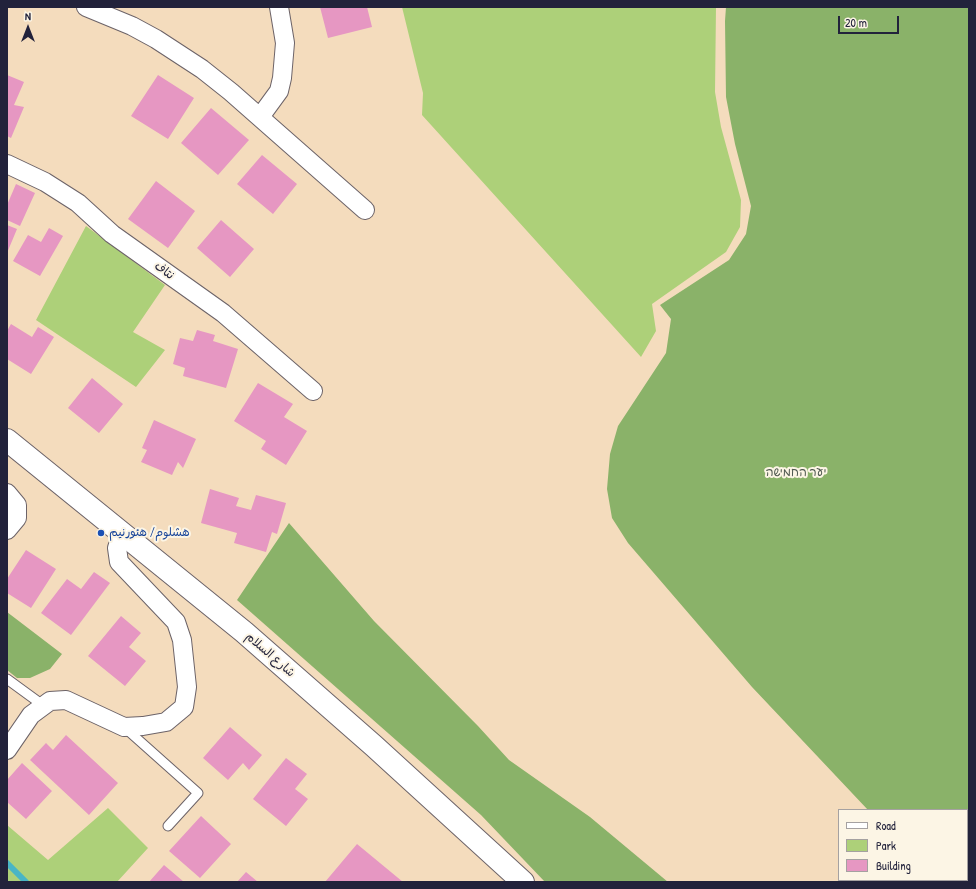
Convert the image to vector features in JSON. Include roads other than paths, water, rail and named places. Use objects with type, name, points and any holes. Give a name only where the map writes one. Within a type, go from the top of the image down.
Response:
[{"type":"main road","name":"شارع السلام","points":[[7,440],[244,632],[368,741],[523,882]]},
{"type":"street","points":[[86,7],[132,26],[178,52],[231,92],[365,210]]},
{"type":"street","points":[[260,117],[279,91],[282,78],[285,43],[279,7]]},
{"type":"street","name":"نتاف","points":[[7,164],[45,182],[78,203],[112,234],[223,313],[313,391]]},
{"type":"street","points":[[7,493],[17,505],[17,518],[7,530]]},
{"type":"street","points":[[7,750],[31,715],[50,701],[66,700],[124,727],[143,726],[166,722],[184,707],[187,687],[182,640],[176,622],[119,562],[117,548],[122,533]]},
{"type":"lane","points":[[7,679],[44,706]]},
{"type":"lane","points":[[124,727],[198,793],[168,826]]},
{"type":"waterway","points":[[7,863],[26,882]]},
{"type":"place","name":"هشلوم/ هئورنيم","points":[[101,533]]},
{"type":"park label","name":"יער החמישה","points":[[796,473]]}]
